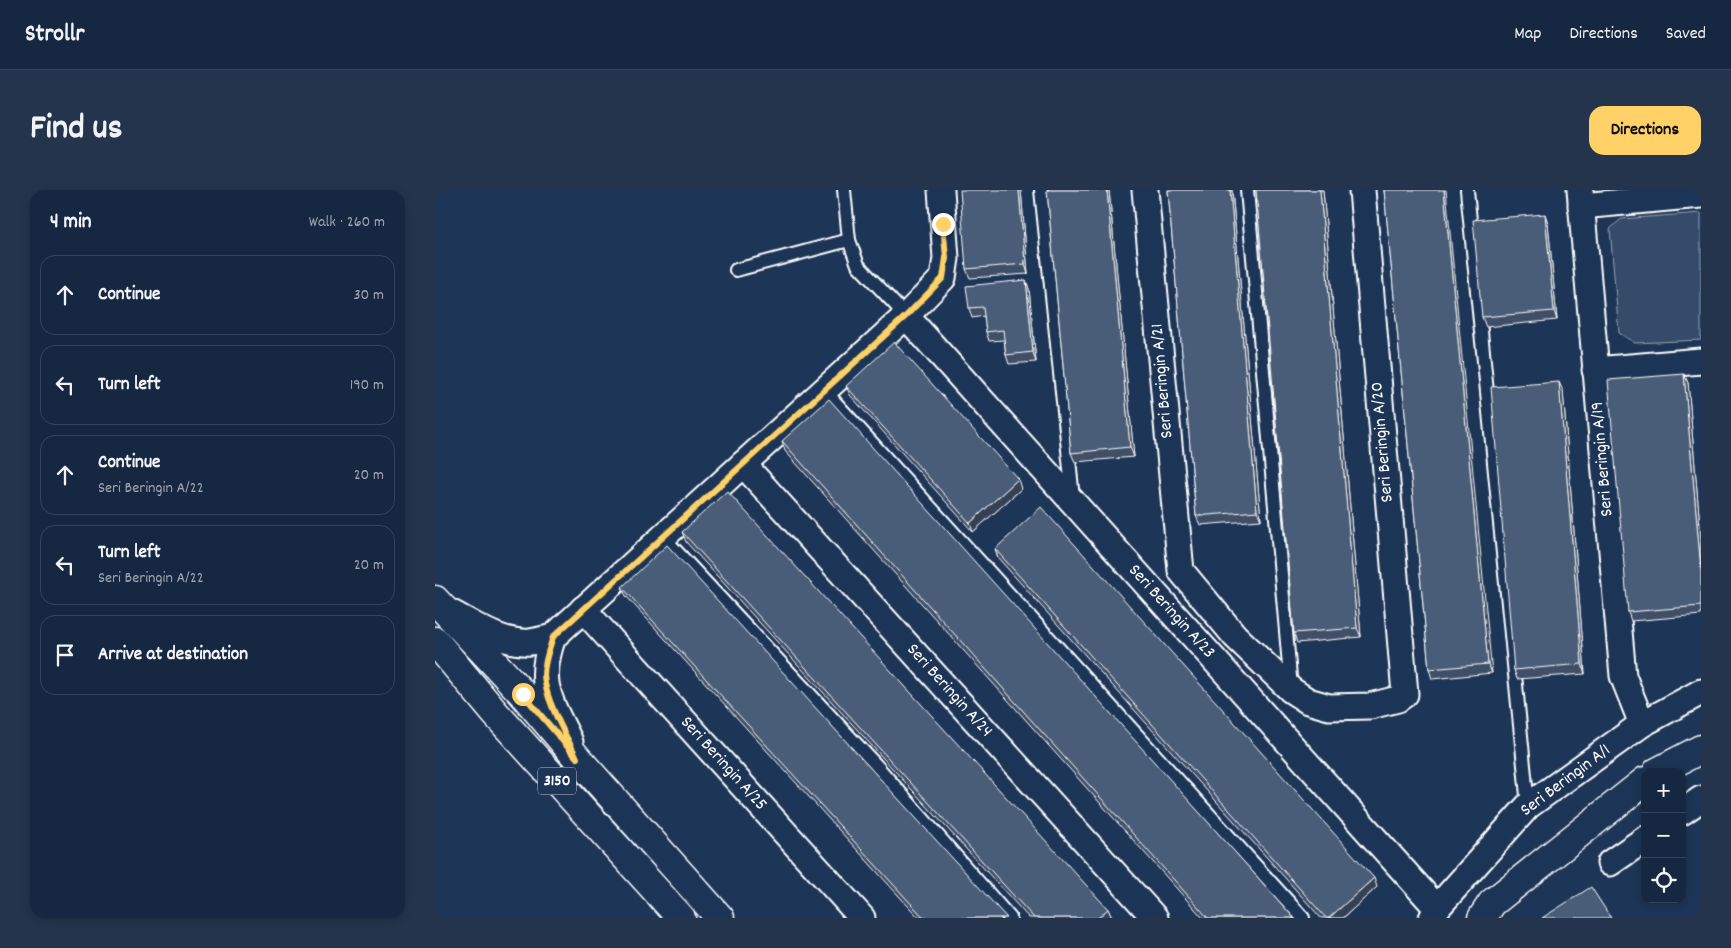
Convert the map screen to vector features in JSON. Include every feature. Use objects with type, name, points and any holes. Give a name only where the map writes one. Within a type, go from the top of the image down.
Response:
[{"type":"main road","name":"3150","points":[[439,604],[523,694],[577,758],[720,918]]},
{"type":"main road","name":"3150","points":[[435,641],[495,713],[681,918]]},
{"type":"main road","points":[[1665,768],[1701,749]]},
{"type":"main road","points":[[1492,913],[1641,784]]},
{"type":"street","points":[[577,758],[548,694],[544,674],[547,655],[553,637],[906,316],[943,278],[946,258],[941,190]]},
{"type":"street","name":"Seri Beringin A/21","points":[[1145,190],[1181,571],[1235,636],[1291,690]]},
{"type":"street","name":"Seri Beringin A/20","points":[[1291,690],[1308,701],[1329,707],[1370,706],[1399,699],[1405,694],[1361,190]]},
{"type":"street","points":[[1581,198],[1689,194]]},
{"type":"street","name":"Seri Beringin A/19","points":[[1581,198],[1623,676],[1642,724]]},
{"type":"street","name":"Seri Beringin A/23","points":[[906,316],[1434,913]]},
{"type":"street","points":[[1595,370],[1701,361]]},
{"type":"street","name":"Seri Beringin A/24","points":[[743,464],[1155,918]]},
{"type":"street","points":[[439,604],[493,635],[511,641],[530,642],[553,637]]},
{"type":"street","name":"Seri Beringin A/25","points":[[583,610],[862,918]]},
{"type":"street","name":"Seri Beringin A/1","points":[[1434,913],[1528,806],[1642,724],[1701,692]]},
{"type":"street","points":[[1610,863],[1641,841]]},
{"type":"lane","points":[[844,190],[849,240],[858,265],[906,316]]},
{"type":"lane","points":[[1041,190],[1074,504]]},
{"type":"lane","points":[[1247,190],[1291,690]]},
{"type":"lane","points":[[1467,190],[1528,806]]},
{"type":"lane","points":[[737,270],[849,240]]},
{"type":"lane","points":[[825,390],[1303,918]]},
{"type":"lane","points":[[663,537],[875,764],[1009,918]]},
{"type":"shaded area","points":[[1701,213],[1701,340],[1635,343],[1619,333],[1610,229],[1621,219]]},
{"type":"building","points":[[960,190],[1019,190],[1025,264],[966,269]]},
{"type":"building","points":[[1047,190],[1107,190],[1130,447],[1071,453]]},
{"type":"building","points":[[1168,190],[1230,190],[1257,511],[1196,516]]},
{"type":"building","points":[[1256,190],[1320,190],[1357,628],[1294,633]]},
{"type":"building","points":[[1384,190],[1444,190],[1488,664],[1429,669]]},
{"type":"building","points":[[1545,214],[1554,311],[1482,317],[1473,220]]},
{"type":"building","points":[[1026,280],[1033,352],[1006,355],[1003,330],[986,332],[983,307],[969,308],[966,286]]},
{"type":"building","points":[[894,342],[1018,479],[970,523],[846,386]]},
{"type":"building","points":[[1684,374],[1701,570],[1701,606],[1628,612],[1608,380]]},
{"type":"building","points":[[1559,382],[1582,664],[1514,670],[1491,387]]},
{"type":"building","points":[[829,399],[1294,918],[1208,918],[782,441]]},
{"type":"building","points":[[727,491],[1108,909],[1098,918],[1034,918],[682,532]]},
{"type":"building","points":[[1041,507],[1374,878],[1329,918],[1326,918],[995,549]]},
{"type":"building","points":[[667,545],[1007,918],[924,918],[622,587]]},
{"type":"building","points":[[1591,887],[1611,918],[1542,918]]},
{"type":"route","points":[[523,694],[577,758],[548,694],[544,674],[547,655],[553,637],[906,316],[943,278],[946,258],[943,224]]}]
